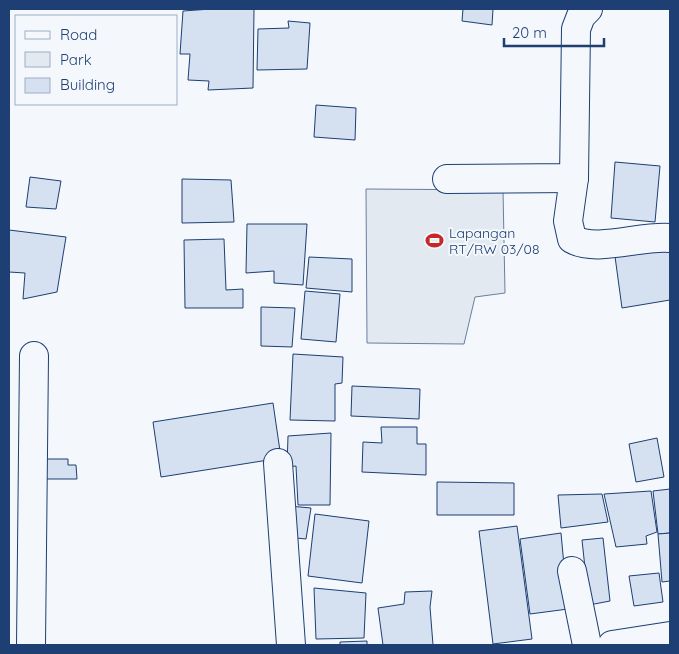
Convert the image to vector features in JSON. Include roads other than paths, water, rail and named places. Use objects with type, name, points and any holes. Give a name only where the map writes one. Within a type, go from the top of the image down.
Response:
[{"type":"street","points":[[588,9],[582,16],[576,29],[574,178],[568,221],[572,239],[593,244],[670,238]]},
{"type":"street","points":[[446,179],[574,178]]},
{"type":"street","points":[[31,645],[34,356]]},
{"type":"street","points":[[278,463],[290,645]]},
{"type":"street","points":[[572,571],[587,645]]},
{"type":"street","points":[[612,645],[670,636]]},
{"type":"place","name":"Lapangan RT/RW 03/08","points":[[435,241]]}]
